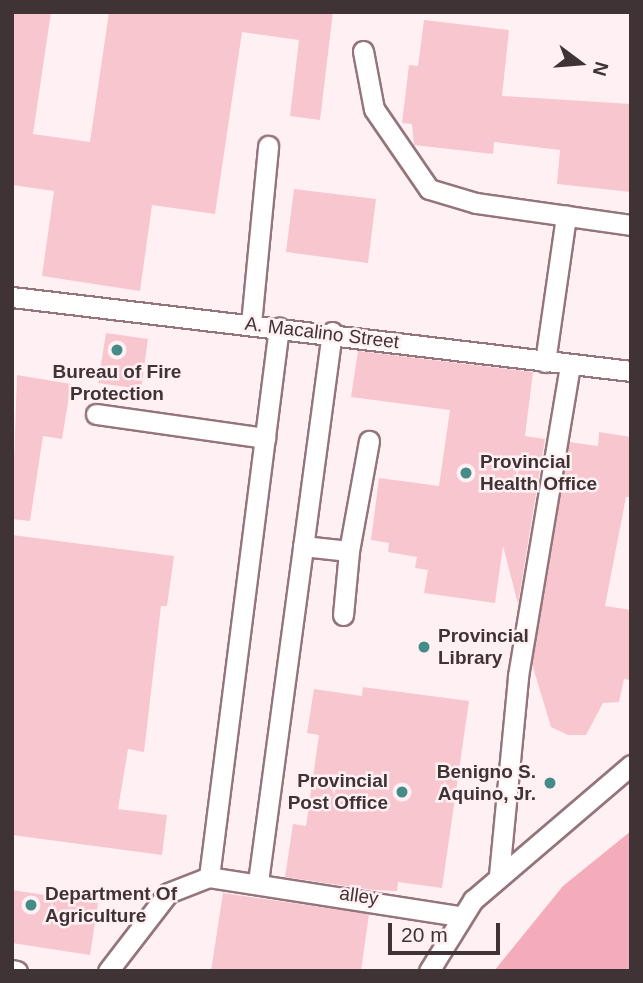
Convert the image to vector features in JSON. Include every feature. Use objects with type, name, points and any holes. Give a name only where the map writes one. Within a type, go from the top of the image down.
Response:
[{"type":"lane","points":[[363,51],[374,109],[429,189],[476,203],[631,225]]},
{"type":"lane","points":[[251,324],[268,146]]},
{"type":"lane","points":[[545,362],[566,216]]},
{"type":"lane","name":"A. Macalino Street","points":[[12,297],[332,332],[545,362],[631,371]]},
{"type":"lane","points":[[108,971],[168,893],[209,877],[279,327]]},
{"type":"lane","points":[[258,882],[332,332]]},
{"type":"lane","points":[[499,875],[518,676],[570,364]]},
{"type":"lane","points":[[96,414],[265,438]]},
{"type":"lane","points":[[343,615],[349,551],[369,441]]},
{"type":"lane","points":[[303,546],[349,551]]},
{"type":"lane","points":[[429,971],[458,916],[499,875],[631,765]]},
{"type":"lane","name":"alley","points":[[209,877],[258,882],[458,916]]},
{"type":"shaded area","points":[[631,831],[631,971],[494,971],[563,886]]},
{"type":"building","points":[[12,12],[51,12],[33,134],[90,142],[109,12],[333,12],[320,120],[290,116],[299,40],[242,32],[215,214],[152,205],[140,291],[42,276],[54,191],[12,185]]},
{"type":"building","points":[[424,20],[509,30],[502,96],[631,104],[631,192],[557,184],[560,150],[494,142],[493,154],[414,145],[412,124],[402,123],[409,65],[418,66]]},
{"type":"building","points":[[294,189],[376,199],[368,263],[286,252]]},
{"type":"building","points":[[106,333],[148,339],[141,389],[98,383]]},
{"type":"building","points":[[358,351],[533,372],[525,436],[545,439],[518,604],[503,546],[495,603],[424,593],[428,570],[415,568],[417,557],[388,552],[389,543],[371,540],[379,478],[439,486],[450,410],[351,397]]},
{"type":"building","points":[[17,375],[71,384],[62,439],[43,436],[30,521],[12,519]]},
{"type":"building","points":[[599,432],[631,437],[631,497],[626,497],[605,606],[631,610],[631,680],[624,679],[619,702],[603,703],[586,735],[568,735],[551,727],[532,664],[569,442],[598,446]]},
{"type":"building","points":[[12,535],[174,556],[167,606],[161,606],[144,752],[128,749],[118,809],[167,815],[162,855],[12,835]]},
{"type":"building","name":"Provincial Post Office","points":[[363,687],[469,701],[442,888],[398,882],[397,891],[373,890],[285,877],[293,824],[306,826],[319,735],[307,733],[314,689],[362,696]]},
{"type":"building","points":[[12,890],[98,903],[90,955],[12,943]]},
{"type":"building","points":[[223,893],[369,914],[361,971],[211,971]]},
{"type":"place","name":"Bureau of Fire Protection","points":[[117,350]]},
{"type":"place","name":"Provincial Health Office","points":[[466,473]]},
{"type":"place","name":"Provincial Library","points":[[424,647]]},
{"type":"place","name":"Benigno S. Aquino, Jr.","points":[[550,783]]},
{"type":"place","name":"Provincial Post Office","points":[[402,792]]},
{"type":"place","name":"Department Of Agriculture","points":[[31,905]]}]
